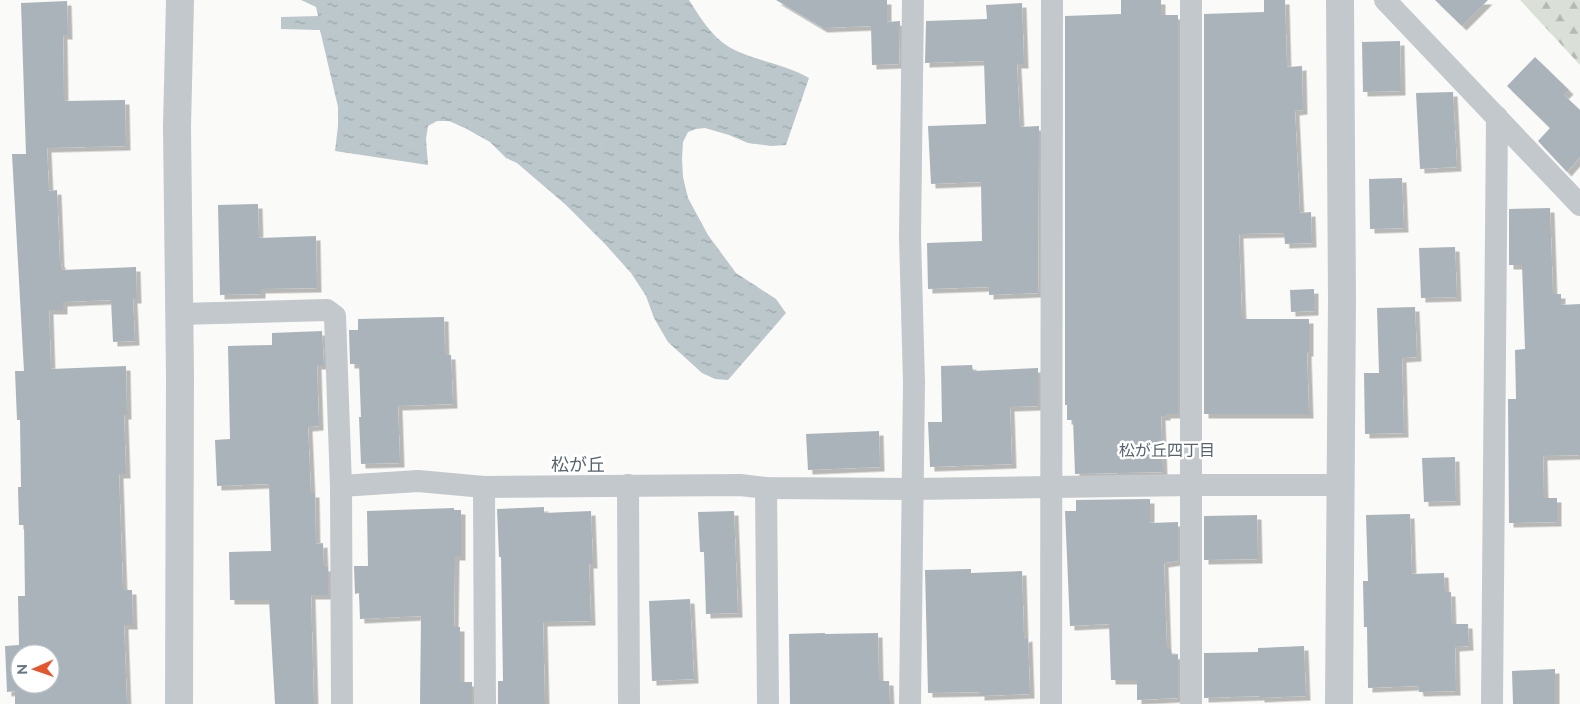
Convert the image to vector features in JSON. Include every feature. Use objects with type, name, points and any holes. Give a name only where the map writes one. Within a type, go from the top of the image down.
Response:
[{"type":"street","points":[[179,704],[177,128],[180,0]]},
{"type":"street","points":[[910,704],[914,382],[910,236],[913,0]]},
{"type":"street","points":[[1051,704],[1052,0]]},
{"type":"street","points":[[1191,0],[1191,704]]},
{"type":"street","points":[[1340,0],[1342,299],[1340,704]]},
{"type":"street","points":[[1385,0],[1580,205]]},
{"type":"street","points":[[1492,704],[1497,117]]},
{"type":"street","points":[[179,314],[327,310],[335,316],[340,486],[342,704]]},
{"type":"street","points":[[340,486],[418,481],[484,486],[740,485],[766,488],[1340,485]]},
{"type":"street","points":[[628,485],[629,704]]},
{"type":"street","points":[[484,486],[485,704]]},
{"type":"street","points":[[766,488],[768,704]]},
{"type":"green space","points":[[1520,0],[1580,0],[1580,65]]},
{"type":"water","points":[[301,0],[689,0],[711,32],[729,47],[748,56],[789,69],[809,78],[786,145],[771,146],[748,143],[705,128],[688,132],[683,142],[683,177],[688,198],[708,235],[736,273],[776,299],[786,313],[728,380],[715,379],[702,373],[668,342],[654,318],[646,296],[631,273],[605,244],[566,205],[517,163],[506,158],[490,142],[449,121],[437,121],[428,126],[426,139],[428,165],[335,151],[338,107],[320,30],[281,29],[281,17],[318,16],[316,7]]},
{"type":"building","points":[[776,0],[887,0],[887,22],[900,21],[899,64],[872,65],[871,26],[823,28]]},
{"type":"building","points":[[1121,0],[1161,0],[1161,15],[1178,15],[1178,414],[1161,416],[1163,472],[1075,474],[1073,420],[1067,420],[1067,405],[1065,405],[1065,16],[1121,14]]},
{"type":"building","points":[[1264,0],[1285,0],[1287,67],[1302,66],[1303,110],[1295,111],[1300,213],[1311,212],[1312,243],[1285,244],[1284,233],[1239,234],[1242,319],[1309,319],[1309,352],[1307,352],[1309,414],[1204,414],[1204,14],[1264,12]]},
{"type":"building","points":[[1435,0],[1488,0],[1462,26]]},
{"type":"building","points":[[67,1],[68,35],[63,35],[64,101],[125,100],[126,146],[47,148],[49,191],[57,190],[60,263],[62,270],[136,267],[137,299],[133,299],[135,341],[113,342],[111,300],[63,302],[63,310],[49,310],[51,369],[126,366],[127,415],[124,415],[126,474],[119,474],[123,590],[132,590],[133,625],[124,625],[127,704],[15,704],[15,694],[60,694],[60,644],[19,644],[18,596],[25,596],[24,525],[19,525],[18,487],[21,487],[20,420],[17,420],[15,371],[24,371],[12,154],[26,154],[21,3]]},
{"type":"building","points":[[1022,3],[1024,64],[1017,64],[1020,127],[1039,126],[1038,293],[989,295],[989,287],[928,289],[927,243],[982,241],[981,182],[931,184],[928,126],[986,124],[984,61],[925,63],[926,21],[987,19],[986,5]]},
{"type":"building","points":[[1400,41],[1401,91],[1363,92],[1362,42]]},
{"type":"building","points":[[1535,57],[1569,90],[1564,95],[1580,110],[1580,157],[1567,172],[1538,141],[1550,128],[1507,86]]},
{"type":"building","points":[[1453,92],[1457,167],[1420,169],[1416,93]]},
{"type":"building","points":[[1402,178],[1404,228],[1370,229],[1369,179]]},
{"type":"building","points":[[258,204],[259,238],[316,236],[317,288],[261,289],[261,294],[220,295],[218,205]]},
{"type":"building","points":[[1550,208],[1553,294],[1561,294],[1561,305],[1580,304],[1580,455],[1543,456],[1544,498],[1557,498],[1557,522],[1509,523],[1508,399],[1516,399],[1515,350],[1525,349],[1522,265],[1509,265],[1509,209]]},
{"type":"building","points":[[1455,247],[1457,297],[1421,298],[1419,248]]},
{"type":"building","points":[[1314,289],[1314,311],[1291,312],[1290,290]]},
{"type":"building","points":[[1415,307],[1417,357],[1402,358],[1404,433],[1365,434],[1364,373],[1379,373],[1377,308]]},
{"type":"building","points":[[444,317],[445,355],[451,355],[453,404],[398,406],[400,463],[361,464],[359,364],[350,364],[349,330],[358,330],[358,319]]},
{"type":"building","points":[[322,331],[324,365],[317,365],[319,426],[308,427],[311,493],[315,493],[316,544],[323,543],[324,567],[328,567],[328,595],[311,595],[314,704],[275,704],[269,600],[230,600],[229,552],[271,551],[269,484],[217,486],[215,440],[230,439],[228,346],[272,345],[272,333]]},
{"type":"building","points":[[972,365],[973,371],[1038,368],[1038,406],[1010,407],[1012,464],[930,467],[928,422],[942,422],[941,366]]},
{"type":"building","points":[[879,431],[880,467],[808,470],[806,434]]},
{"type":"building","points":[[1455,457],[1456,501],[1424,502],[1422,458]]},
{"type":"building","points":[[1150,499],[1150,523],[1178,522],[1178,561],[1164,563],[1167,649],[1171,649],[1172,655],[1178,654],[1178,698],[1137,700],[1137,680],[1111,680],[1109,624],[1070,626],[1065,511],[1076,511],[1076,500]]},
{"type":"building","points":[[544,507],[544,513],[591,511],[593,564],[589,564],[591,621],[543,622],[545,704],[498,704],[498,681],[503,681],[501,557],[499,557],[497,509]]},
{"type":"building","points":[[454,508],[454,510],[461,510],[461,556],[455,556],[454,627],[460,627],[460,682],[472,682],[472,704],[420,704],[421,616],[360,619],[359,593],[355,594],[354,566],[368,566],[367,511]]},
{"type":"building","points":[[734,511],[738,613],[706,614],[704,552],[700,552],[698,512]]},
{"type":"building","points":[[1410,514],[1412,574],[1444,573],[1445,592],[1451,592],[1452,624],[1468,624],[1469,646],[1455,647],[1456,691],[1419,692],[1418,686],[1368,688],[1367,627],[1364,627],[1363,581],[1368,581],[1366,515]]},
{"type":"building","points":[[1257,515],[1258,559],[1204,560],[1204,516]]},
{"type":"building","points":[[971,569],[971,573],[1022,571],[1024,638],[1028,637],[1030,694],[980,696],[980,692],[928,693],[925,570]]},
{"type":"building","points":[[690,599],[694,679],[652,681],[649,601]]},
{"type":"building","points":[[878,633],[879,681],[889,681],[890,704],[790,704],[789,634]]},
{"type":"building","points":[[5,646],[10,646],[10,692],[7,692]]},
{"type":"building","points":[[1304,646],[1306,696],[1204,698],[1204,653],[1258,652],[1258,648]]},
{"type":"building","points":[[1555,669],[1555,704],[1513,704],[1512,671]]},
{"type":"district","name":"松が丘四丁目","points":[[1167,450]]},
{"type":"district","name":"松が丘","points":[[578,464]]}]
